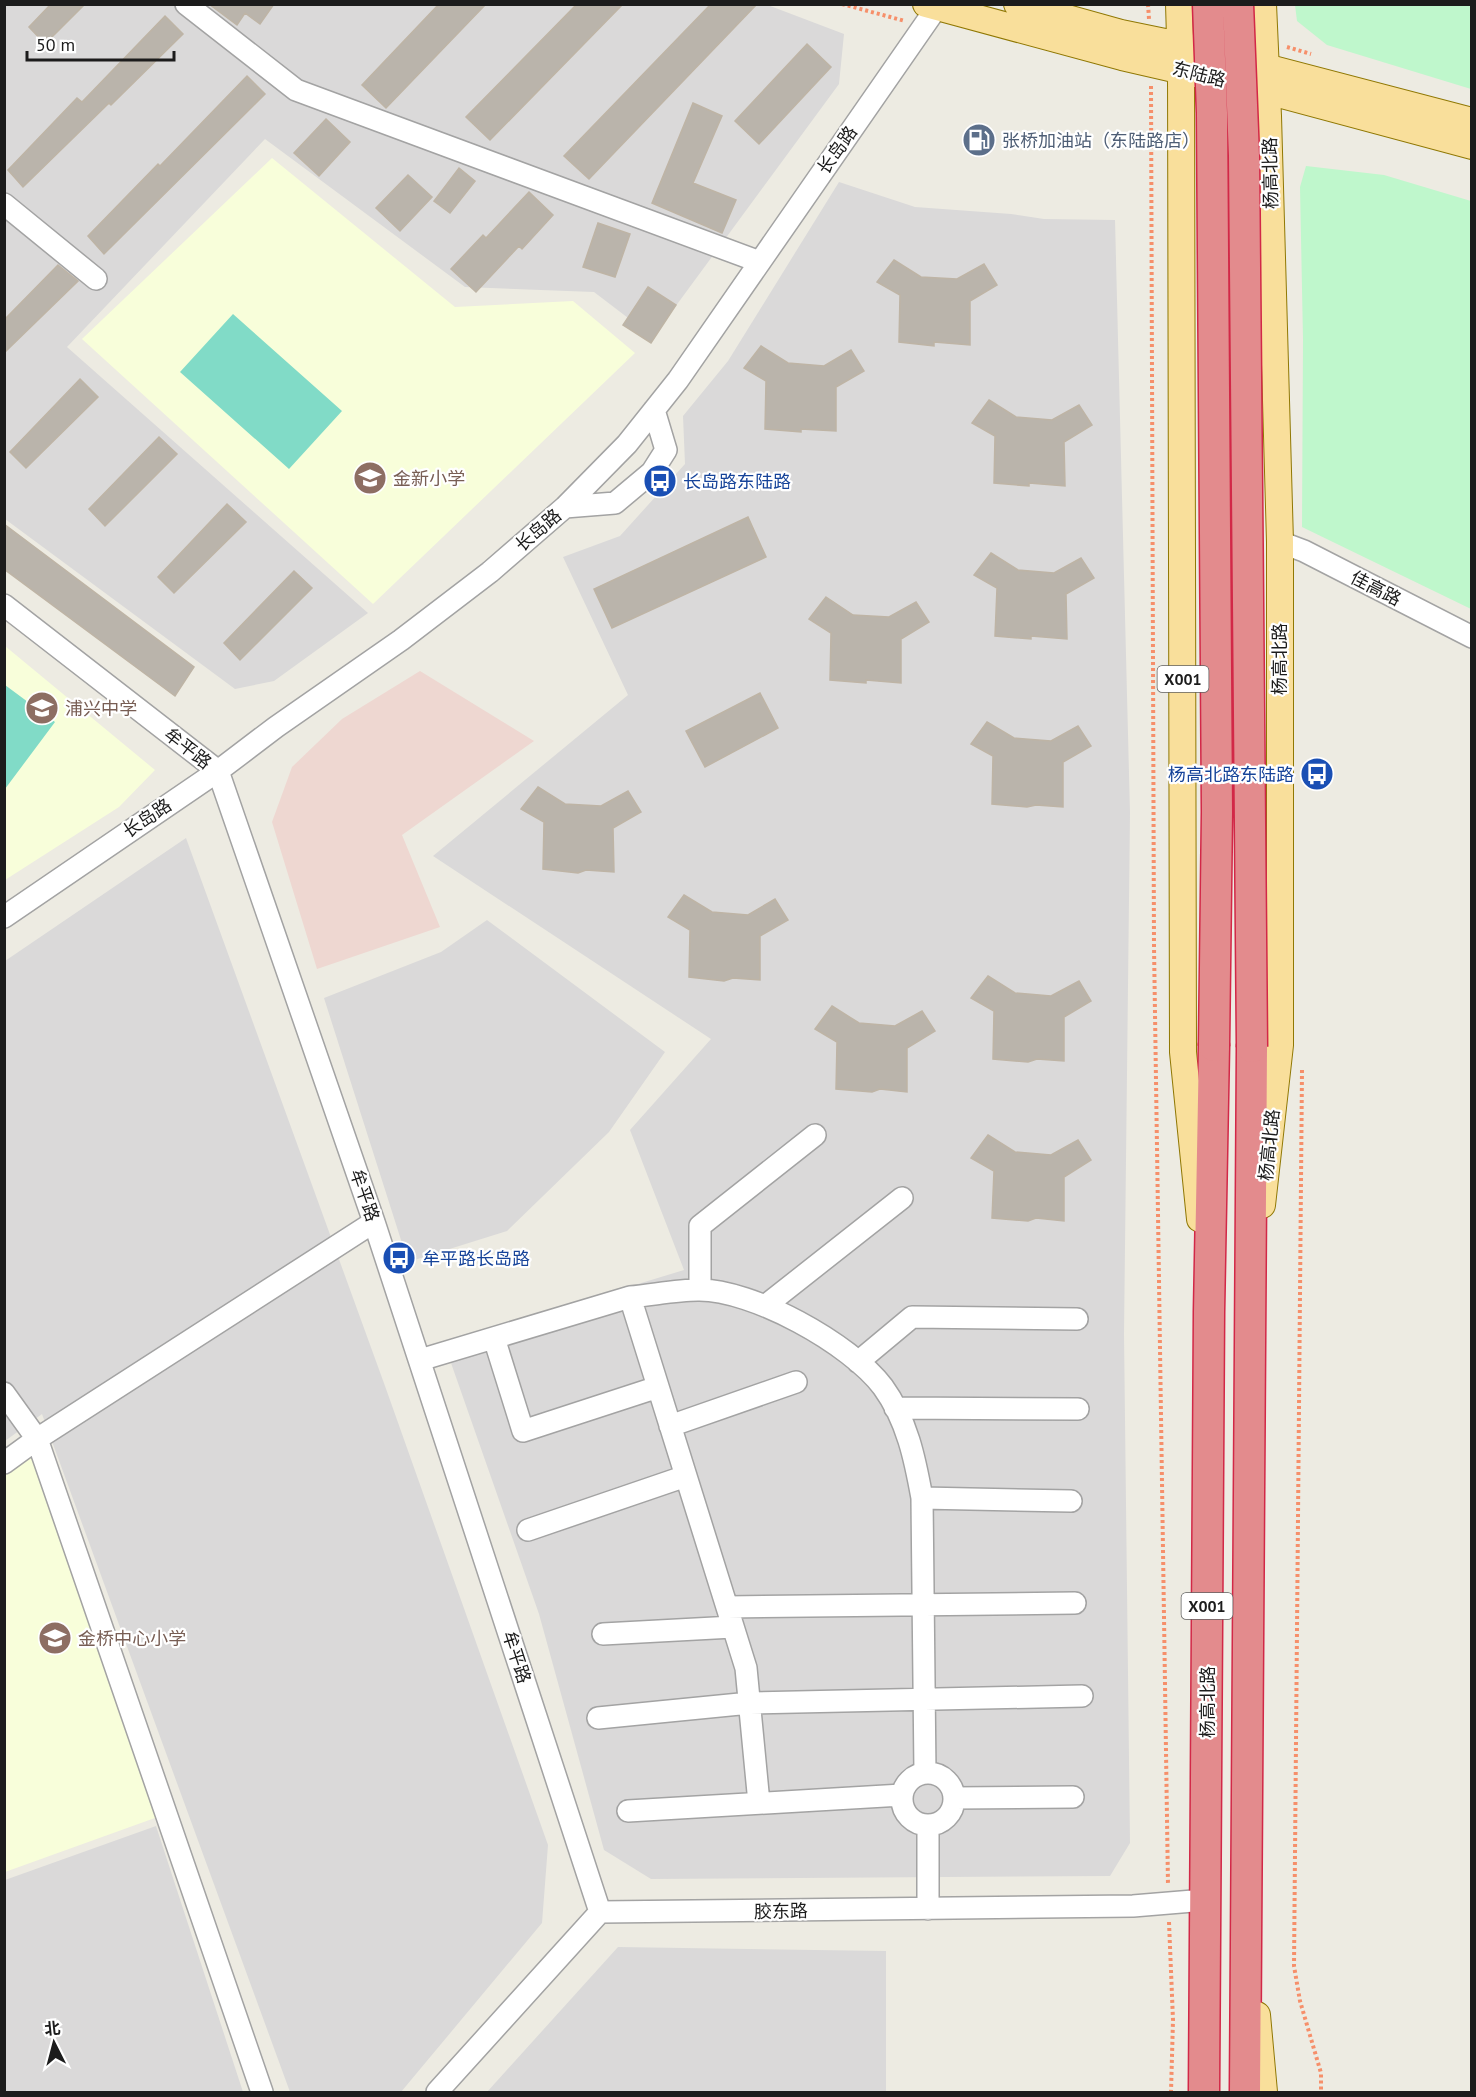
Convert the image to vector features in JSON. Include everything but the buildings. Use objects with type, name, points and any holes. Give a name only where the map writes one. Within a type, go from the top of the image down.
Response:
[{"type":"highway","name":"杨高北路","points":[[1204,2092],[1209,1312],[1217,777],[1212,113],[1208,4]]},
{"type":"highway","name":"杨高北路","points":[[1238,4],[1244,156],[1252,1047],[1245,2092]]},
{"type":"main road","name":"东陆路","points":[[1017,4],[1150,51],[1181,70],[1267,79],[1472,121]]},
{"type":"main road","name":"杨高北路","points":[[1179,4],[1183,508],[1183,1052],[1209,1312]]},
{"type":"main road","name":"杨高北路","points":[[1250,1312],[1280,1045],[1280,542],[1263,4]]},
{"type":"main road","name":"东陆路","points":[[931,6],[1122,57],[1180,45],[1267,79],[1472,146]]},
{"type":"main road","name":"杨高北路","points":[[1248,1899],[1264,2092]]},
{"type":"street","points":[[186,4],[296,90],[760,262]]},
{"type":"street","name":"长岛路","points":[[4,917],[218,771],[276,727],[401,640],[490,572],[565,507],[627,444],[678,380],[760,262],[931,6]]},
{"type":"street","points":[[4,204],[96,279]]},
{"type":"street","points":[[565,507],[615,503],[652,472],[666,450],[654,410]]},
{"type":"street","name":"佳高路","points":[[1280,542],[1304,551],[1472,637]]},
{"type":"street","name":"牟平路","points":[[4,605],[218,771],[374,1222],[600,1912]]},
{"type":"street","points":[[700,1290],[700,1226],[815,1135]]},
{"type":"street","points":[[765,1306],[902,1198]]},
{"type":"street","points":[[4,1464],[37,1439],[374,1222]]},
{"type":"street","points":[[420,1360],[630,1298],[700,1290],[743,1296],[790,1317],[837,1345],[871,1372],[884,1388],[906,1430],[922,1498],[925,1773]]},
{"type":"street","points":[[630,1298],[746,1668],[759,1803]]},
{"type":"street","points":[[858,1362],[912,1317],[1077,1319]]},
{"type":"street","points":[[494,1338],[523,1431],[658,1387]]},
{"type":"street","points":[[670,1426],[796,1382]]},
{"type":"street","points":[[4,1394],[37,1439],[261,2092]]},
{"type":"street","points":[[895,1408],[1078,1409]]},
{"type":"street","points":[[528,1530],[686,1476]]},
{"type":"street","points":[[922,1498],[1071,1501]]},
{"type":"street","points":[[727,1607],[1075,1603]]},
{"type":"street","points":[[603,1634],[733,1627]]},
{"type":"street","points":[[598,1718],[750,1703],[1082,1696]]},
{"type":"street","points":[[925,1773],[934,1773],[948,1782],[954,1798],[949,1814],[937,1823],[928,1825],[912,1819],[906,1812],[902,1795],[910,1780],[925,1773]]},
{"type":"street","points":[[628,1811],[902,1795]]},
{"type":"street","points":[[954,1798],[1073,1797]]},
{"type":"street","points":[[928,1825],[928,1909]]},
{"type":"street","name":"胶东路","points":[[600,1912],[1133,1906],[1205,1900]]},
{"type":"street","points":[[437,2092],[600,1912]]},
{"type":"path","points":[[1148,4],[1154,934],[1168,1904],[1173,2020],[1171,2092]]},
{"type":"path","points":[[1294,1910],[1294,1966],[1300,2001],[1321,2073],[1322,2092]]},
{"type":"shaded area","points":[[765,4],[844,34],[839,84],[653,337],[594,292],[465,287],[265,139],[67,347],[368,613],[274,681],[235,689],[5,519],[5,5]]},
{"type":"shaded area","points":[[1295,5],[1471,5],[1471,89],[1327,45],[1297,21]]},
{"type":"shaded area","name":"金新小学","points":[[272,158],[455,307],[573,301],[635,353],[373,604],[82,339]]},
{"type":"shaded area","points":[[1306,166],[1384,175],[1471,201],[1471,609],[1302,527],[1303,339],[1300,187]]},
{"type":"shaded area","points":[[839,182],[915,207],[1011,214],[1044,219],[1115,220],[1130,813],[1124,1334],[1130,1843],[1110,1876],[651,1879],[604,1850],[539,1614],[444,1343],[684,1270],[630,1130],[711,1039],[433,856],[628,695],[563,557],[620,536],[685,464],[683,416],[728,361]]},
{"type":"shaded area","points":[[233,314],[342,411],[289,469],[180,372]]},
{"type":"shaded area","name":"浦兴中学","points":[[5,646],[155,770],[119,807],[5,880]]},
{"type":"shaded area","points":[[420,671],[534,741],[402,835],[440,927],[317,969],[272,822],[292,767],[342,719]]},
{"type":"shaded area","points":[[5,685],[55,722],[5,789]]},
{"type":"shaded area","points":[[186,838],[385,1386],[548,1845],[542,1923],[401,2092],[290,2092],[42,1414],[5,1441],[5,961]]},
{"type":"shaded area","points":[[487,920],[665,1052],[609,1132],[507,1231],[408,1262],[324,998],[441,952]]},
{"type":"shaded area","name":"金桥中心小学","points":[[37,1439],[166,1814],[5,1872],[4,1463]]},
{"type":"shaded area","points":[[156,1826],[243,2092],[5,2092],[5,1880]]},
{"type":"shaded area","points":[[618,1947],[886,1951],[886,2092],[487,2092]]},
{"type":"place","name":"张桥加油站（东陆路店）","points":[[979,140]]},
{"type":"place","name":"金新小学","points":[[370,478]]},
{"type":"place","name":"长岛路东陆路","points":[[660,481]]},
{"type":"place","name":"浦兴中学","points":[[42,708]]},
{"type":"place","name":"杨高北路东陆路","points":[[1317,774]]},
{"type":"place","name":"牟平路长岛路","points":[[399,1258]]},
{"type":"place","name":"金桥中心小学","points":[[55,1638]]}]
